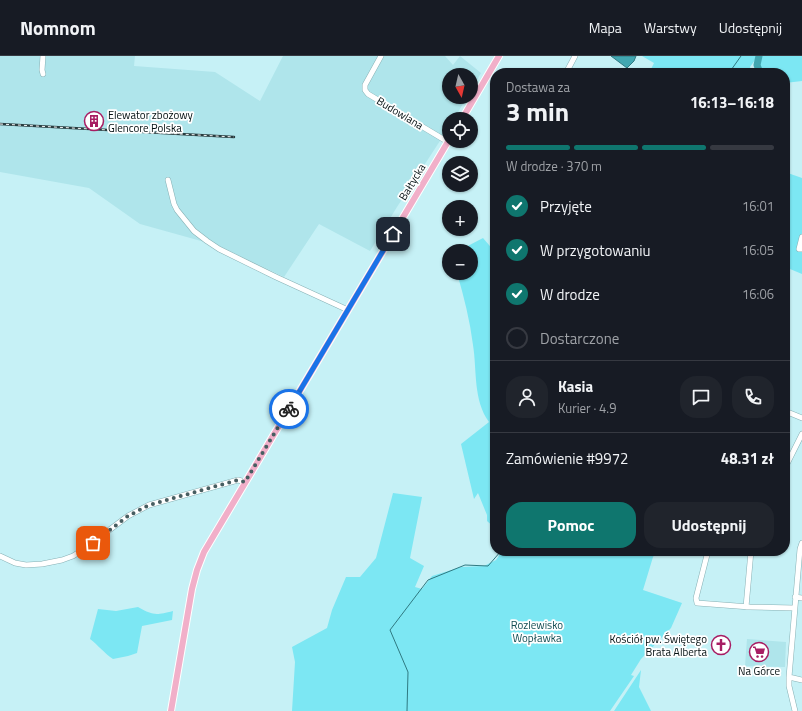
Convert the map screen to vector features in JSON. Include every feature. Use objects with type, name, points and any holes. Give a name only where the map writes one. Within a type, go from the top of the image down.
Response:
[{"type":"main road","points":[[492,68],[499,56]]},
{"type":"main road","points":[[466,112],[490,71]]},
{"type":"main road","name":"Bałtycka","points":[[170,711],[192,589],[204,552],[444,148]]},
{"type":"street","points":[[43,56],[43,74]]},
{"type":"street","name":"Budowlana","points":[[381,56],[365,86],[365,90],[368,94],[442,137]]},
{"type":"street","points":[[568,68],[574,56]]},
{"type":"street","points":[[168,180],[177,210],[194,231],[207,241],[276,277],[348,310]]},
{"type":"street","points":[[802,237],[799,249],[802,249]]},
{"type":"street","points":[[790,413],[802,418]]},
{"type":"street","points":[[790,458],[802,434]]},
{"type":"street","points":[[0,556],[16,563],[26,565],[42,564],[62,560],[84,550],[128,516],[149,505],[238,480],[245,482]]},
{"type":"street","points":[[795,711],[789,686],[789,678],[795,597],[800,549],[802,544]]},
{"type":"street","points":[[707,556],[696,598],[697,603],[746,607],[794,608]]},
{"type":"street","points":[[746,607],[751,556]]},
{"type":"street","points":[[795,597],[802,598]]},
{"type":"street","points":[[789,678],[802,680]]},
{"type":"shaded area","points":[[0,56],[135,56],[134,66],[215,72],[260,101],[283,56],[445,56],[453,65],[460,56],[475,68],[442,68],[442,104],[463,104],[458,112],[442,112],[442,138],[370,251],[319,224],[284,277],[219,246],[140,224],[89,188],[0,172]]},
{"type":"shaded area","points":[[611,56],[636,56],[634,61],[627,68]]},
{"type":"shaded area","points":[[478,71],[481,73],[478,78]]},
{"type":"shaded area","points":[[747,639],[786,642],[785,667],[745,666]]},
{"type":"green space","points":[[642,56],[758,56],[750,68],[652,68],[654,63]]},
{"type":"green space","points":[[759,56],[802,56],[802,81],[790,82],[790,68],[758,68],[757,65]]},
{"type":"green space","points":[[790,174],[802,178],[802,274],[790,269]]},
{"type":"green space","points":[[483,238],[490,246],[490,524],[487,521],[487,515],[478,493],[474,499],[461,444],[489,422],[480,404],[478,395],[470,327],[459,280],[478,280],[478,244],[472,244]]},
{"type":"green space","name":"Rozlewisko Wopławka","points":[[393,493],[422,497],[410,558],[424,566],[415,587],[422,589],[432,576],[461,567],[484,566],[496,560],[499,556],[654,556],[643,590],[682,603],[671,628],[641,659],[631,675],[634,676],[610,711],[292,711],[295,662],[292,647],[327,628],[332,610],[346,577],[360,577],[376,558]]},
{"type":"green space","points":[[138,607],[155,614],[173,611],[172,620],[142,626],[137,653],[113,659],[90,639],[98,609],[116,611]]},
{"type":"green space","points":[[641,670],[639,687],[651,711],[614,711]]},
{"type":"waterway","points":[[733,68],[741,56]]},
{"type":"waterway","points":[[758,68],[757,65],[759,56]]},
{"type":"waterway","points":[[407,711],[408,672],[390,630],[428,580],[465,565],[488,566],[497,556]]},
{"type":"railway","points":[[0,124],[234,137]]},
{"type":"way so far","points":[[93,543],[128,516],[149,505],[238,480],[245,482],[289,409]]},
{"type":"place","name":"Elewator zbożowy Glencore Polska","points":[[94,121]]},
{"type":"place","name":"Kościół pw. Świętego Brata Alberta","points":[[721,645]]},
{"type":"place","name":"Na Górce","points":[[759,652]]},
{"type":"route","points":[[289,409],[393,234]]}]
